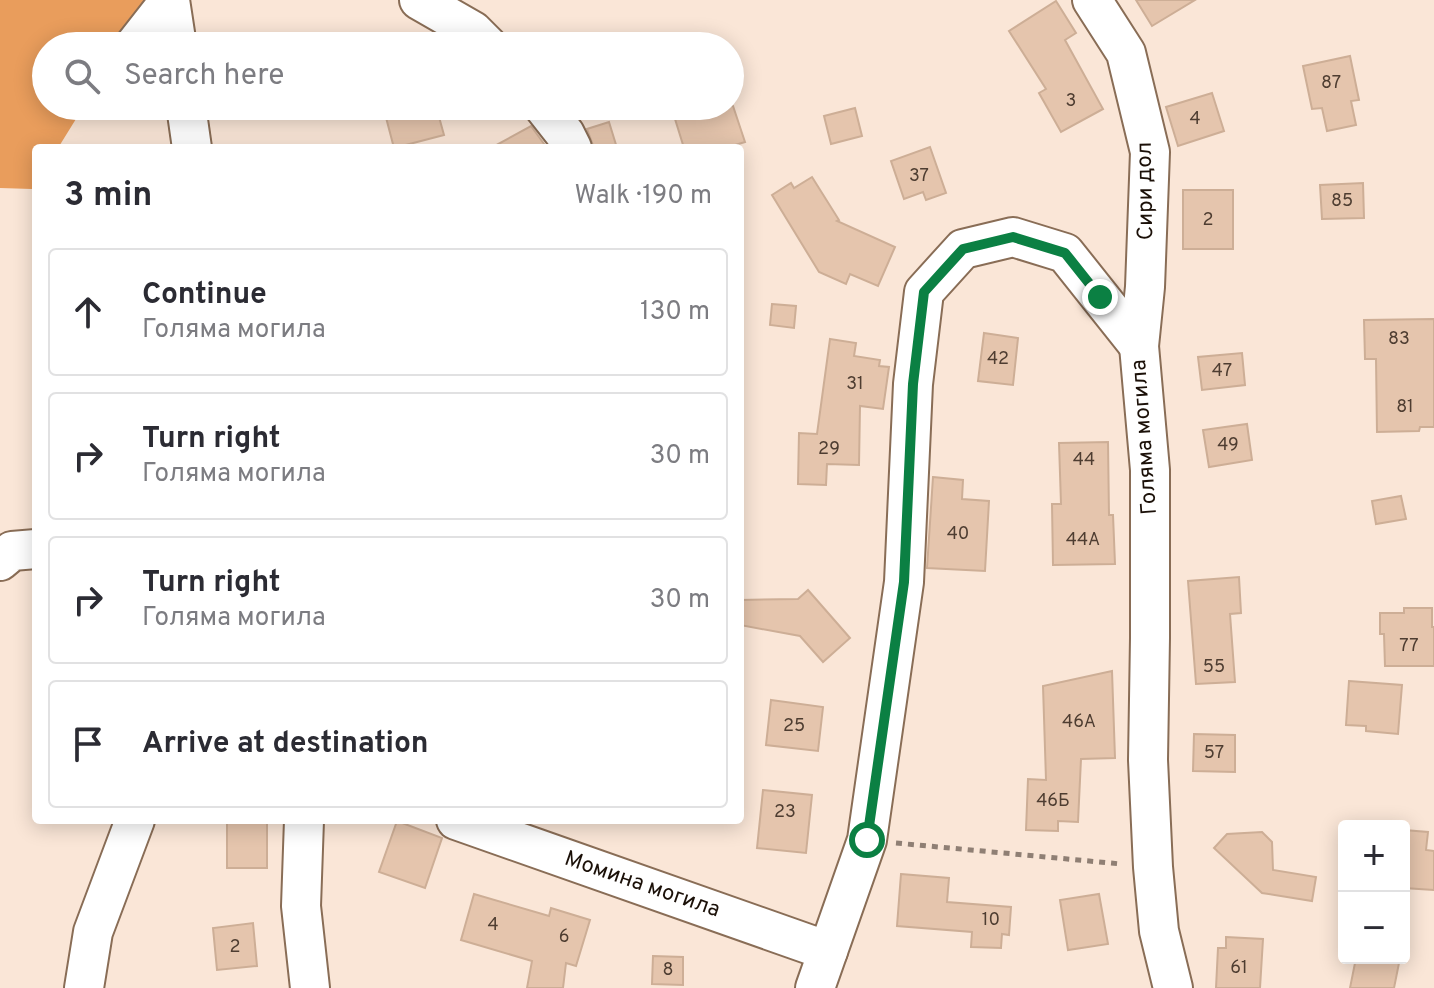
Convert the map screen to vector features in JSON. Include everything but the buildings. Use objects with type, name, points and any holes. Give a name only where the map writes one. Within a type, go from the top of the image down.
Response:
[{"type":"street","points":[[145,32],[170,0]]},
{"type":"street","points":[[170,0],[175,32]]},
{"type":"street","points":[[419,0],[474,32]]},
{"type":"street","name":"Сири дол","points":[[1092,0],[1126,53],[1150,152],[1145,287],[1139,346]]},
{"type":"street","points":[[188,120],[191,144]]},
{"type":"street","points":[[554,120],[570,144]]},
{"type":"street","name":"Голяма могила","points":[[815,988],[867,840],[904,582],[913,384],[924,292],[963,249],[1013,237],[1065,253],[1139,346],[1150,470],[1148,760],[1153,867],[1159,931],[1173,988]]},
{"type":"street","points":[[0,561],[12,551],[32,549]]},
{"type":"street","points":[[84,988],[93,932],[134,824]]},
{"type":"street","points":[[304,824],[301,906],[310,988]]},
{"type":"street","name":"Момина могила","points":[[467,824],[828,951]]},
{"type":"path","points":[[867,840],[1153,867]]},
{"type":"shaded area","points":[[0,0],[150,0],[131,32],[32,32],[32,120],[75,120],[60,144],[32,144],[32,189],[0,188]]},
{"type":"route","points":[[867,840],[904,582],[913,384],[924,292],[963,249],[1013,237],[1065,253],[1100,297]]}]
